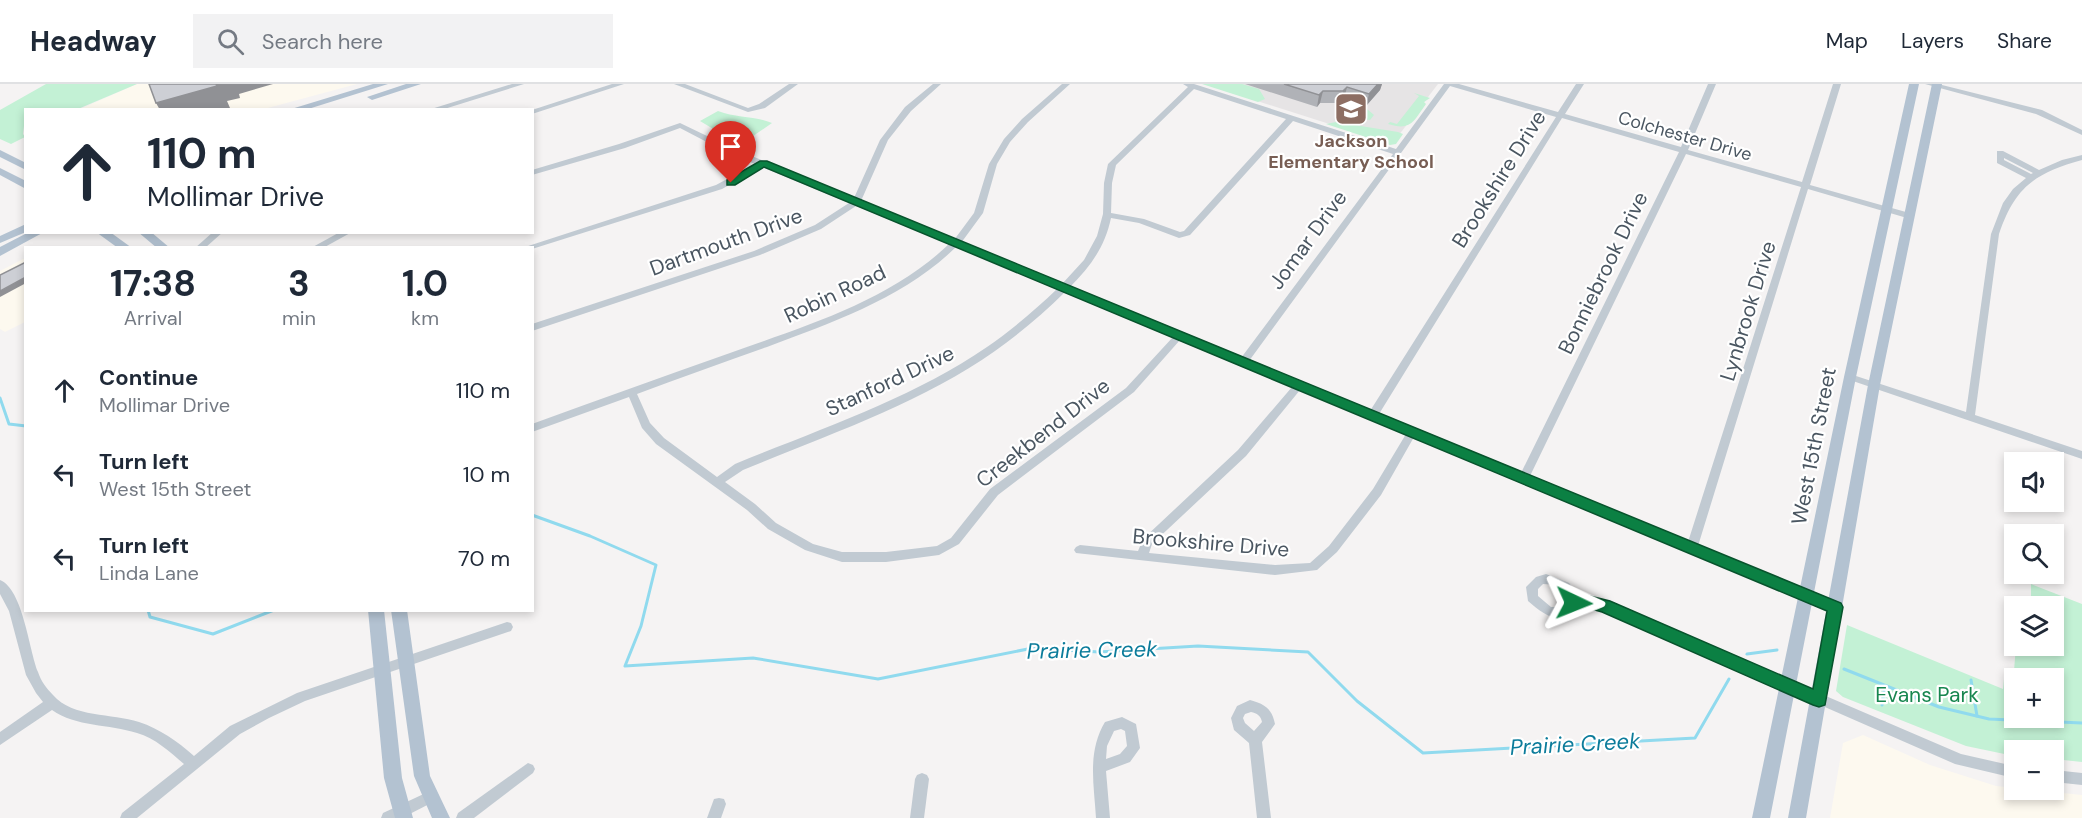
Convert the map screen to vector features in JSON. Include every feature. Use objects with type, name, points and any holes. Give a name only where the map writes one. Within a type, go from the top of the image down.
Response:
[{"type":"main road","points":[[299,108],[383,84]]},
{"type":"main road","points":[[333,108],[416,84]]},
{"type":"main road","name":"West 15th Street","points":[[1761,818],[1850,377],[1914,84]]},
{"type":"main road","points":[[1797,818],[1874,386],[1935,85]]},
{"type":"main road","points":[[0,153],[24,166]]},
{"type":"main road","points":[[0,171],[24,185]]},
{"type":"main road","points":[[0,240],[24,228]]},
{"type":"main road","points":[[0,252],[35,234]]},
{"type":"main road","points":[[104,234],[124,246]]},
{"type":"main road","points":[[146,234],[162,246]]},
{"type":"main road","points":[[376,612],[388,746],[398,816]]},
{"type":"main road","points":[[399,612],[404,662],[422,776],[441,818]]},
{"type":"street","points":[[438,108],[520,84]]},
{"type":"street","points":[[534,111],[620,84]]},
{"type":"street","points":[[678,84],[744,109],[753,110],[794,84]]},
{"type":"street","points":[[857,201],[884,140],[908,109],[937,84]]},
{"type":"street","name":"Robin Road","points":[[534,427],[861,307],[928,265],[955,242],[980,212],[992,167],[1003,145],[1035,111],[1066,84]]},
{"type":"street","name":"Colchester Drive","points":[[1450,84],[1910,216]]},
{"type":"street","name":"Jomar Drive","points":[[1243,362],[1396,152],[1450,84]]},
{"type":"street","name":"Brookshire Drive","points":[[1373,415],[1580,84]]},
{"type":"street","name":"Bonniebrook Drive","points":[[1524,477],[1683,151],[1712,84]]},
{"type":"street","name":"Lynbrook Drive","points":[[1692,548],[1837,84]]},
{"type":"street","points":[[1190,85],[1396,152]]},
{"type":"street","name":"Stanford Drive","points":[[717,482],[739,467],[914,394],[945,378],[1018,329],[1064,287],[1091,257],[1107,215],[1107,182],[1112,165],[1190,85]]},
{"type":"street","points":[[1935,85],[2039,112],[2082,134]]},
{"type":"street","points":[[1107,215],[1141,221],[1179,235],[1187,233],[1291,118]]},
{"type":"street","points":[[534,172],[622,146],[680,125],[729,150],[1835,607]]},
{"type":"street","points":[[1970,418],[1995,234],[2009,197],[2034,174],[2082,157]]},
{"type":"street","points":[[532,246],[719,187],[763,163]]},
{"type":"street","name":"Dartmouth Drive","points":[[534,327],[785,243],[818,227],[857,201]]},
{"type":"street","points":[[202,246],[216,234]]},
{"type":"street","points":[[319,246],[344,234]]},
{"type":"street","name":"Creekbend Drive","points":[[632,393],[646,425],[660,441],[772,526],[792,539],[828,553],[861,559],[939,550],[955,541],[994,492],[1130,390],[1179,336]]},
{"type":"street","points":[[1850,377],[2082,455]]},
{"type":"street","points":[[1142,557],[1147,542],[1242,453],[1299,385]]},
{"type":"street","name":"Brookshire Drive","points":[[1080,550],[1275,570],[1314,567],[1333,549],[1377,492],[1412,432]]},
{"type":"street","points":[[1,588],[10,597],[28,666],[51,703],[76,714],[124,723],[149,731],[193,763]]},
{"type":"street","points":[[1574,598],[1605,606],[1960,760],[2004,770]]},
{"type":"street","points":[[127,818],[235,730],[265,714],[301,697],[507,627]]},
{"type":"street","points":[[0,739],[51,703]]},
{"type":"street","points":[[1255,740],[1264,818]]},
{"type":"street","points":[[1101,767],[1103,818]]},
{"type":"street","points":[[463,818],[528,769]]},
{"type":"street","points":[[2064,777],[2082,779]]},
{"type":"street","points":[[917,818],[922,779]]},
{"type":"street","points":[[398,816],[430,797]]},
{"type":"street","points":[[714,818],[719,804]]},
{"type":"shaded area","points":[[137,84],[357,84],[268,108],[83,108]]},
{"type":"shaded area","name":"Jackson Elementary School","points":[[1204,84],[1438,84],[1392,144]]},
{"type":"shaded area","points":[[24,259],[24,322],[5,332],[0,329],[0,271]]},
{"type":"shaded area","points":[[1863,735],[1930,765],[2004,787],[2004,800],[2064,800],[2064,793],[2082,795],[2082,818],[1830,818],[1843,743]]},
{"type":"green space","points":[[46,84],[137,84],[80,108],[24,108],[24,138],[11,144],[0,139],[0,110]]},
{"type":"green space","points":[[1202,84],[1242,84],[1259,89],[1265,99],[1258,102]]},
{"type":"green space","points":[[1414,93],[1430,98],[1424,102],[1426,104],[1414,120],[1402,126],[1388,124],[1390,122],[1397,124],[1419,96]]},
{"type":"green space","points":[[1347,102],[1367,109],[1374,115],[1370,120],[1341,116],[1337,111]]},
{"type":"green space","points":[[718,111],[772,123],[740,145],[700,121]]},
{"type":"green space","points":[[1336,122],[1403,134],[1396,144],[1390,145],[1326,124]]},
{"type":"green space","name":"Evans Park","points":[[2031,584],[2062,596],[2031,596]]},
{"type":"green space","name":"Evans Park","points":[[2064,597],[2082,604],[2082,762],[2064,760],[2064,740],[2004,740],[2004,754],[1966,746],[1843,697],[1836,691],[1847,625],[2003,689],[2004,679],[2004,728],[2064,728],[2064,668],[2014,668],[2015,656],[2064,656]]},
{"type":"building","points":[[149,84],[216,84],[217,86],[156,103]]},
{"type":"building","points":[[1284,84],[1378,84],[1369,94],[1347,87],[1343,91],[1323,91],[1319,95]]},
{"type":"building","points":[[24,263],[24,278],[0,291],[0,275]]},
{"type":"waterway","name":"Prairie Creek","points":[[0,398],[9,424],[24,426]]},
{"type":"waterway","name":"Prairie Creek","points":[[534,516],[590,536],[656,565],[641,626],[625,666],[753,658],[878,679],[1033,648],[1099,652],[1198,646],[1308,652],[1357,701],[1423,753],[1695,738],[1729,679]]},
{"type":"waterway","name":"Prairie Creek","points":[[149,612],[150,617],[213,634],[269,612]]},
{"type":"waterway","name":"Prairie Creek","points":[[1747,654],[1777,650]]},
{"type":"waterway","name":"Prairie Creek","points":[[1844,669],[1939,707],[1989,719],[2082,723]]},
{"type":"waterway","points":[[1971,680],[1977,716]]},
{"type":"waterway","points":[[1882,705],[1885,686]]},
{"type":"place","name":"Jackson Elementary School","points":[[1351,109]]},
{"type":"route","points":[[731,183],[763,163],[1835,607],[1819,700],[1605,606],[1574,598],[1574,603]]}]
